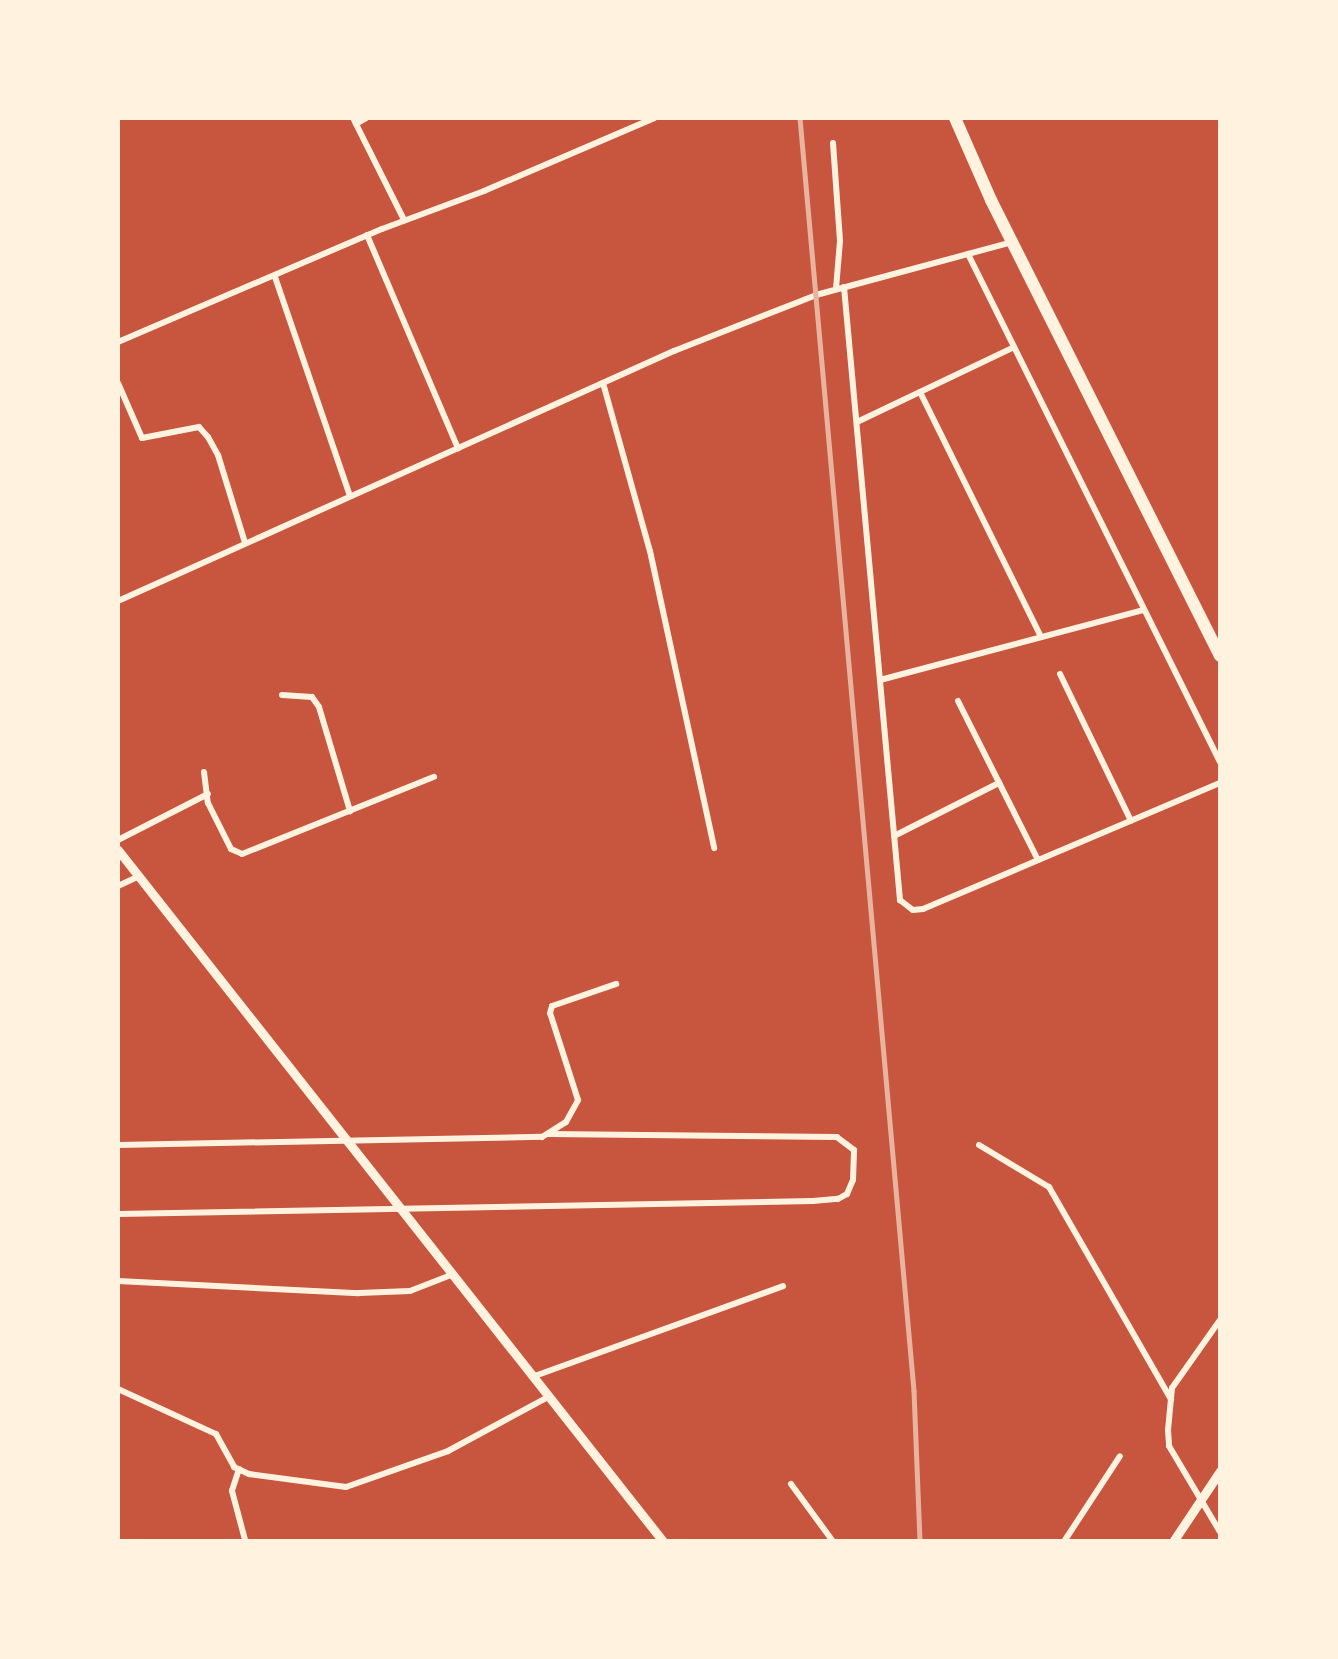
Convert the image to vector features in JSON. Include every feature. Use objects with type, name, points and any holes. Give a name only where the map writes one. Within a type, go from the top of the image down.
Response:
[{"type":"highway","points":[[955,118],[1012,242],[1220,656]]},
{"type":"street","points":[[366,118],[354,121],[404,220]]},
{"type":"street","points":[[118,342],[275,277],[367,235],[484,191],[654,118]]},
{"type":"street","points":[[833,143],[840,241],[836,290]]},
{"type":"street","points":[[367,235],[458,447]]},
{"type":"street","points":[[118,601],[685,347],[844,287],[1012,242]]},
{"type":"street","points":[[968,254],[1220,762]]},
{"type":"street","points":[[275,277],[350,496]]},
{"type":"street","points":[[844,287],[900,900],[913,910],[1220,783]]},
{"type":"street","points":[[857,422],[1014,347]]},
{"type":"street","points":[[118,383],[142,438],[199,427],[208,437],[218,455],[245,543]]},
{"type":"street","points":[[603,383],[650,551],[714,848]]},
{"type":"street","points":[[920,392],[1041,637]]},
{"type":"street","points":[[880,680],[1144,610]]},
{"type":"street","points":[[1060,674],[1131,821]]},
{"type":"street","points":[[282,695],[312,697],[319,707],[350,811]]},
{"type":"street","points":[[958,701],[1038,860]]},
{"type":"street","points":[[204,772],[208,803],[231,849],[242,854],[434,777]]},
{"type":"street","points":[[894,836],[999,783]]},
{"type":"street","points":[[118,840],[208,794]]},
{"type":"street","points":[[118,850],[346,1143],[662,1540]]},
{"type":"street","points":[[118,886],[139,876]]},
{"type":"street","points":[[548,1134],[566,1122],[578,1100],[550,1012],[552,1006],[616,984]]},
{"type":"street","points":[[118,1144],[346,1143],[525,1138],[548,1134],[837,1137],[854,1150],[853,1180],[847,1194],[838,1199],[118,1214]]},
{"type":"street","points":[[979,1145],[1049,1186],[1171,1399]]},
{"type":"street","points":[[118,1281],[359,1293],[410,1291],[451,1275]]},
{"type":"street","points":[[532,1377],[783,1286]]},
{"type":"street","points":[[1220,1320],[1172,1388],[1169,1446],[1220,1532]]},
{"type":"street","points":[[118,1389],[216,1434],[239,1469],[346,1487],[448,1451],[548,1397]]},
{"type":"street","points":[[1065,1540],[1120,1456]]},
{"type":"street","points":[[239,1469],[232,1491],[245,1540]]},
{"type":"street","points":[[1174,1540],[1220,1471]]},
{"type":"street","points":[[791,1484],[832,1540]]},
{"type":"railway","points":[[800,118],[914,1391],[920,1540]]}]
